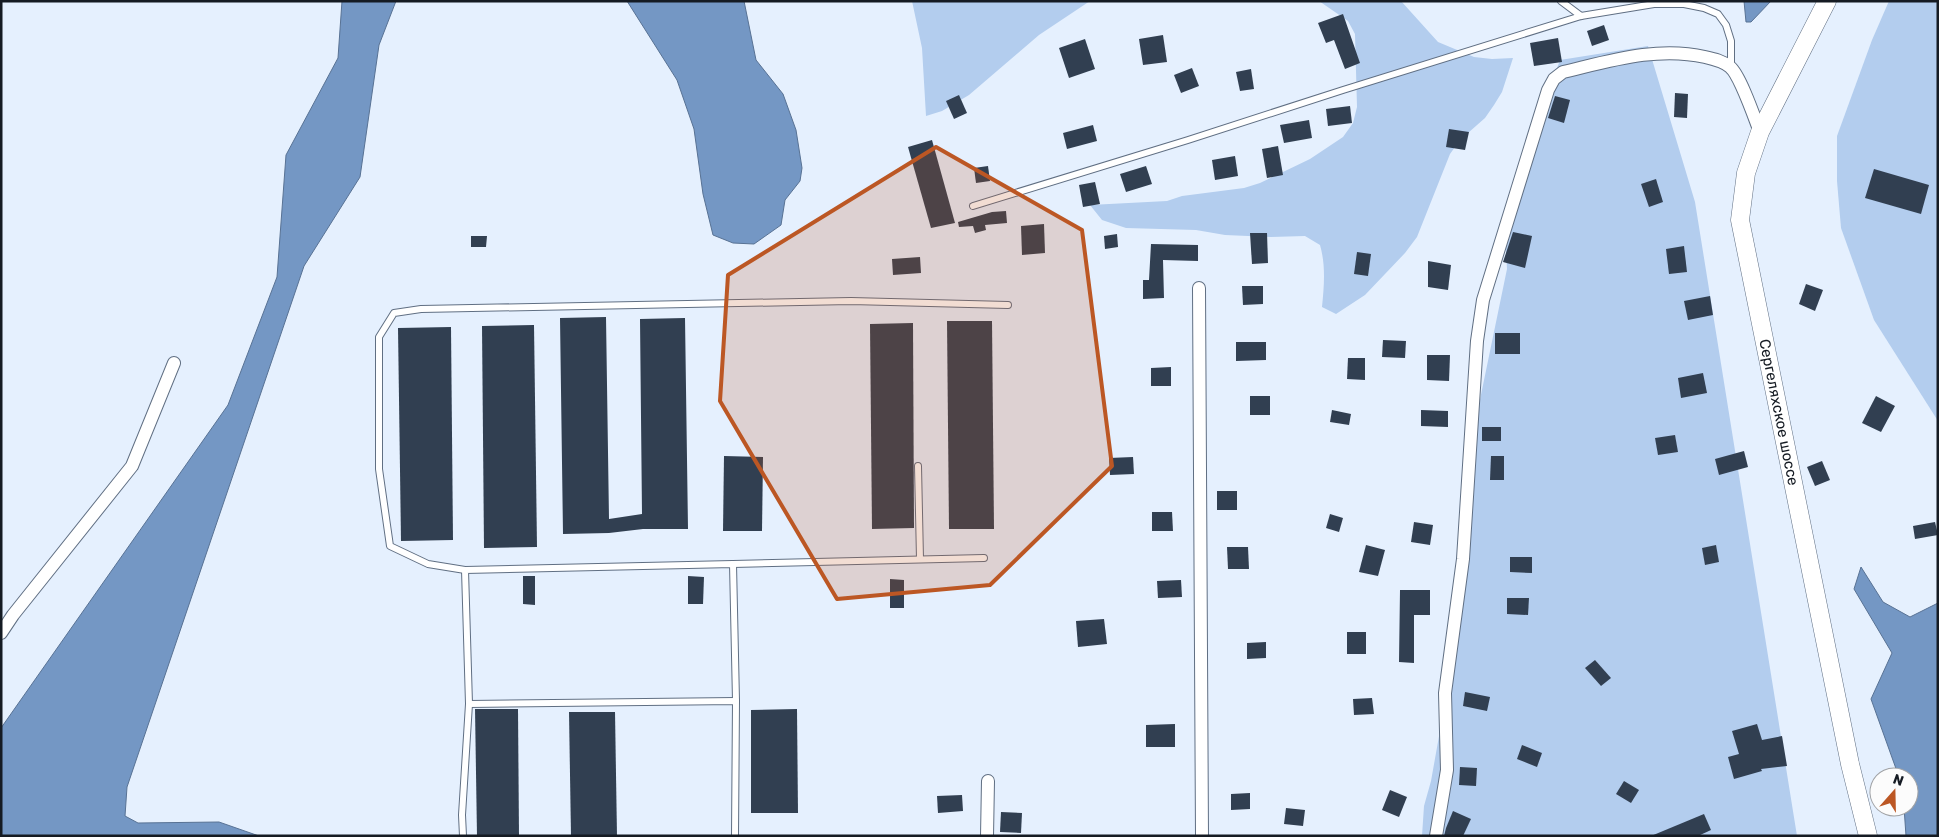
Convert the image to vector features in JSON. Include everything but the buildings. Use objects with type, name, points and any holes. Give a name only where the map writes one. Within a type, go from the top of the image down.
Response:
[{"type":"main road","name":"Сергеляхское шоссе","points":[[1827,1],[1760,132],[1746,173],[1740,220],[1850,764],[1868,836]]},
{"type":"street","points":[[1436,836],[1447,770],[1444,693],[1463,559],[1478,341],[1483,300],[1548,90],[1554,78],[1563,72],[1644,54],[1676,53],[1701,56],[1719,60],[1731,68],[1746,95],[1760,132]]},
{"type":"street","points":[[1199,288],[1202,836]]},
{"type":"street","points":[[1,633],[13,615],[132,466],[174,363]]},
{"type":"street","points":[[987,836],[988,781]]},
{"type":"lane","points":[[1561,1],[1582,16]]},
{"type":"lane","points":[[973,206],[1582,16],[1654,4],[1684,4],[1704,8],[1718,14],[1726,24],[1730,41],[1731,68]]},
{"type":"lane","points":[[984,558],[465,570],[428,564],[390,546],[379,468],[379,337],[394,314],[421,309],[851,300],[1008,304]]},
{"type":"lane","points":[[918,466],[920,558]]},
{"type":"lane","points":[[733,564],[736,701],[735,836]]},
{"type":"lane","points":[[462,836],[469,704],[465,570]]},
{"type":"lane","points":[[469,704],[736,701]]},
{"type":"highlighted area","points":[[936,147],[1082,230],[1112,466],[990,585],[837,599],[720,401],[728,275]]},
{"type":"shaded area","points":[[342,1],[396,1],[379,45],[360,177],[304,266],[127,787],[125,816],[138,823],[219,822],[259,836],[1,836],[1,728],[228,405],[277,277],[286,155],[338,58]]},
{"type":"shaded area","points":[[627,1],[744,1],[756,60],[783,94],[796,130],[802,168],[800,181],[785,200],[781,225],[754,244],[733,243],[713,235],[703,194],[694,129],[677,80]]},
{"type":"shaded area","points":[[912,1],[1090,1],[1039,35],[969,95],[942,111],[926,116],[922,48]]},
{"type":"shaded area","points":[[1319,1],[1401,1],[1438,42],[1474,57],[1492,59],[1513,58],[1502,92],[1494,105],[1485,118],[1460,140],[1450,154],[1417,237],[1405,253],[1365,295],[1336,314],[1322,307],[1324,268],[1320,245],[1305,236],[1225,235],[1196,230],[1126,228],[1102,220],[1090,205],[1167,201],[1182,196],[1244,188],[1260,183],[1310,159],[1343,137],[1353,123],[1357,107],[1355,34],[1348,21]]},
{"type":"shaded area","points":[[1744,1],[1771,1],[1751,22],[1746,22]]},
{"type":"shaded area","points":[[1889,1],[1938,1],[1938,421],[1874,320],[1841,228],[1837,181],[1837,136],[1872,40]]},
{"type":"shaded area","points":[[1648,46],[1695,202],[1797,836],[1422,836],[1424,806],[1431,781],[1441,725],[1477,414],[1507,269],[1505,235],[1516,181],[1560,60]]},
{"type":"shaded area","points":[[1861,567],[1883,602],[1910,617],[1938,603],[1938,836],[1906,836],[1905,817],[1919,817],[1919,767],[1895,767],[1871,699],[1892,653],[1854,589]]}]
